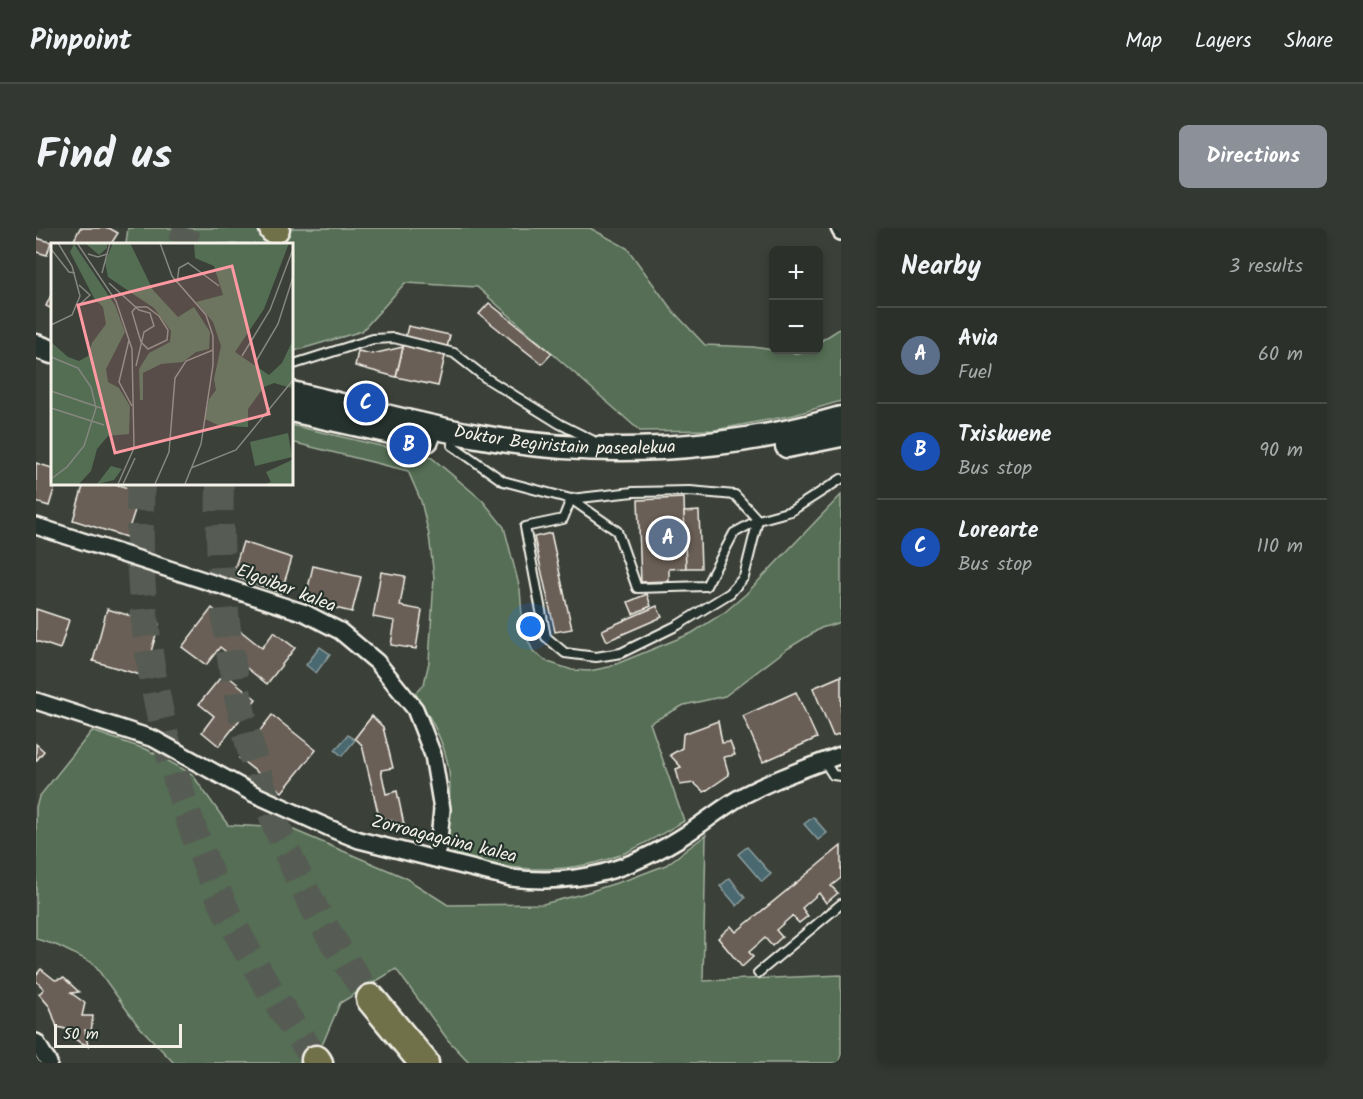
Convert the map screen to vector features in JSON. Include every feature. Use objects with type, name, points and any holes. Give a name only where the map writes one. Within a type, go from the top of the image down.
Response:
[{"type":"highway","points":[[371,999],[424,1063]]},
{"type":"main road","points":[[36,329],[51,335]]},
{"type":"main road","points":[[36,346],[51,351]]},
{"type":"main road","name":"Doktor Begiristain pasealekua","points":[[292,393],[477,436],[546,445],[670,448],[724,442],[810,427],[841,418]]},
{"type":"main road","points":[[292,410],[476,451],[615,463],[730,457],[841,435]]},
{"type":"street","name":"Elgoibar kalea","points":[[36,526],[305,613],[348,637],[377,662],[415,709],[434,755],[442,809],[437,859]]},
{"type":"street","name":"Zorroagagaina kalea","points":[[36,701],[154,739],[255,794],[359,840],[511,878],[535,881],[561,880],[605,872],[647,858],[742,796],[841,755]]},
{"type":"street","points":[[36,1042],[49,1063]]},
{"type":"lane","points":[[292,365],[373,339],[394,338],[454,353],[486,378],[560,424],[581,436],[613,448]]},
{"type":"lane","points":[[452,445],[504,481],[571,499],[616,531],[637,588],[706,586],[734,533],[758,520],[791,512],[841,479]]},
{"type":"lane","points":[[571,499],[633,492],[690,491],[735,495],[758,520]]},
{"type":"lane","points":[[571,499],[563,519],[525,527],[546,637],[566,653],[596,657],[621,653],[678,625],[730,593],[744,577],[758,520]]},
{"type":"lane","points":[[824,761],[832,774],[841,776]]},
{"type":"lane","points":[[758,973],[841,904]]},
{"type":"green space","points":[[128,228],[590,228],[627,248],[672,310],[705,345],[753,347],[769,349],[769,354],[823,354],[823,339],[841,328],[841,401],[794,415],[715,430],[640,431],[477,287],[405,283],[362,331],[292,352],[292,243],[126,243]]},
{"type":"green space","points":[[292,425],[432,458],[483,501],[504,527],[520,589],[522,616],[527,638],[533,651],[548,662],[572,670],[589,671],[609,667],[692,633],[725,612],[746,594],[841,495],[841,622],[821,628],[787,649],[725,696],[684,705],[650,723],[684,821],[627,852],[585,865],[563,868],[520,868],[455,855],[448,825],[450,781],[447,760],[436,730],[415,693],[424,684],[429,662],[434,578],[429,535],[421,501],[408,471],[292,442]]},
{"type":"green space","points":[[92,731],[148,750],[192,774],[228,825],[289,828],[404,877],[448,905],[543,904],[582,894],[666,865],[706,835],[703,981],[841,975],[841,1063],[470,1063],[448,1040],[396,969],[340,1003],[323,1043],[299,1063],[174,1063],[137,1024],[93,963],[56,945],[36,939],[36,807],[39,797]]},
{"type":"water","points":[[320,647],[330,654],[316,673],[306,665]]},
{"type":"water","points":[[348,735],[355,740],[342,756],[335,750]]},
{"type":"water","points":[[813,817],[827,833],[818,840],[804,824]]},
{"type":"water","points":[[747,847],[771,874],[762,882],[738,854]]},
{"type":"water","points":[[730,878],[745,898],[737,906],[720,886]]},
{"type":"building","points":[[80,228],[109,228],[118,233],[112,243],[80,243],[74,240]]},
{"type":"building","points":[[36,238],[51,242],[47,255],[36,252]]},
{"type":"building","points":[[51,295],[51,308],[46,306]]},
{"type":"building","points":[[489,303],[552,353],[542,364],[479,314]]},
{"type":"building","points":[[408,326],[450,335],[438,386],[396,377]]},
{"type":"building","points":[[403,347],[396,377],[355,366],[358,351],[372,354]]},
{"type":"building","points":[[36,463],[51,468],[51,484],[56,484],[49,506],[36,502]]},
{"type":"building","points":[[84,484],[115,484],[141,492],[126,537],[73,520]]},
{"type":"building","points":[[684,498],[686,568],[669,569],[669,581],[641,582],[638,500]]},
{"type":"building","points":[[699,511],[701,568],[686,568],[684,512]]},
{"type":"building","points":[[551,533],[572,629],[555,632],[534,537]]},
{"type":"building","points":[[243,542],[292,558],[281,593],[232,576]]},
{"type":"building","points":[[313,566],[361,577],[352,612],[305,601]]},
{"type":"building","points":[[381,572],[405,576],[400,606],[422,610],[416,649],[391,645],[395,621],[373,617]]},
{"type":"building","points":[[647,594],[651,606],[633,614],[628,602]]},
{"type":"building","points":[[657,606],[662,617],[607,641],[602,630]]},
{"type":"building","points":[[212,608],[262,648],[274,632],[295,648],[267,684],[220,647],[206,665],[182,647]]},
{"type":"building","points":[[36,609],[69,620],[60,649],[36,641]]},
{"type":"building","points":[[107,609],[159,624],[144,676],[93,661]]},
{"type":"building","points":[[224,673],[256,699],[219,746],[202,732],[214,716],[199,704]]},
{"type":"building","points":[[841,676],[841,733],[833,736],[813,688]]},
{"type":"building","points":[[796,692],[817,738],[763,762],[743,716]]},
{"type":"building","points":[[272,715],[316,750],[282,792],[239,758]]},
{"type":"building","points":[[372,716],[383,727],[393,768],[381,770],[386,794],[397,791],[404,825],[379,817],[362,745],[355,738]]},
{"type":"building","points":[[718,721],[722,743],[730,742],[735,755],[724,757],[729,775],[704,792],[694,783],[680,785],[676,769],[681,767],[670,755],[682,748],[683,734]]},
{"type":"building","points":[[36,744],[44,751],[36,761]]},
{"type":"building","points":[[841,846],[841,878],[831,886],[838,893],[826,903],[819,893],[802,908],[808,916],[799,923],[792,916],[776,930],[782,937],[772,946],[765,938],[749,952],[753,957],[742,967],[718,938],[731,926],[736,932]]},
{"type":"building","points":[[41,969],[55,980],[64,978],[79,992],[71,993],[85,1003],[82,1016],[93,1016],[91,1032],[85,1030],[88,1046],[72,1038],[70,1030],[57,1027],[50,1007],[39,994],[44,989],[36,981],[36,975]]},
{"type":"tunnel","points":[[182,243],[187,228]]},
{"type":"tunnel","points":[[141,484],[142,591],[148,645],[169,751],[184,803],[202,854],[233,924],[266,984],[316,1060]]},
{"type":"tunnel","points":[[220,484],[220,541],[230,654],[255,764],[273,818],[296,870],[328,932],[371,999]]},
{"type":"place","name":"Lorearte","points":[[366,403]]},
{"type":"place","name":"Txiskuene","points":[[409,445]]},
{"type":"place","name":"Avia","points":[[668,538]]}]
